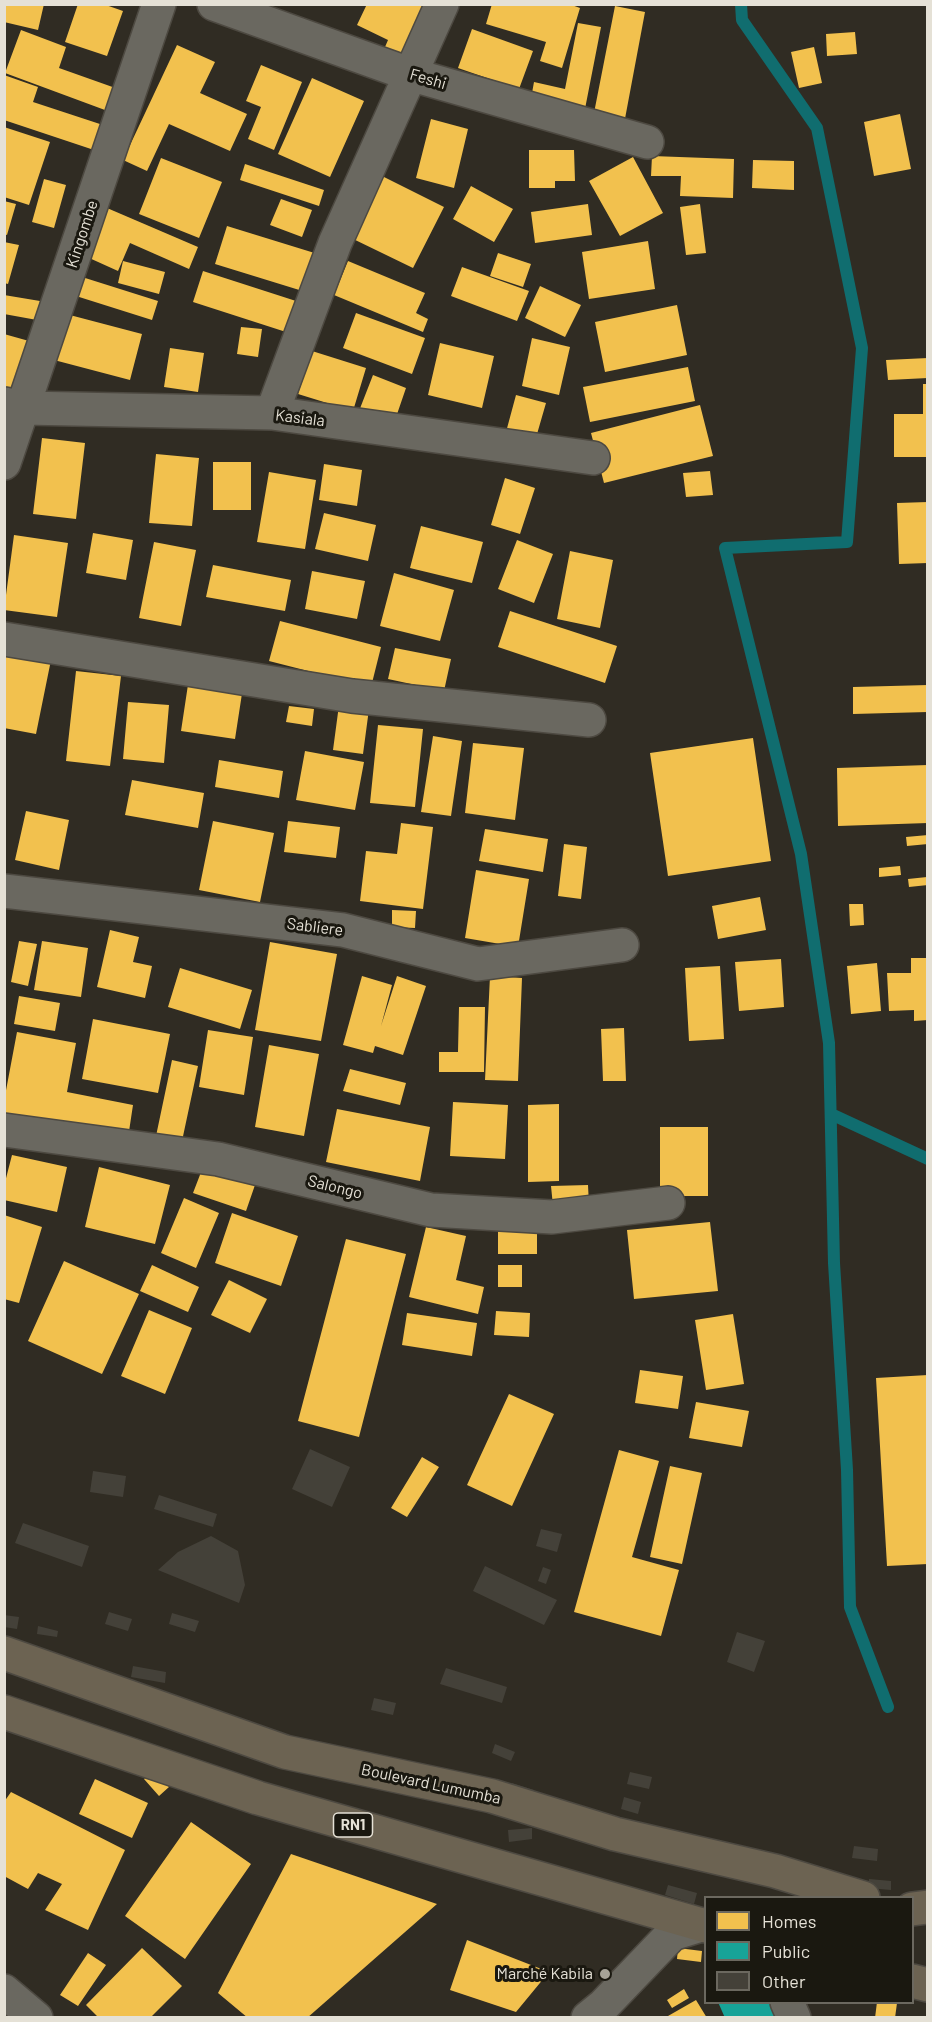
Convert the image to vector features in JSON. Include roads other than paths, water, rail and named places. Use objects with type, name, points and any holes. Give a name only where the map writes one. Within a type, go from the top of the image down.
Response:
[{"type":"highway","name":"Boulevard Lumumba","points":[[4,1653],[285,1752],[492,1796],[615,1834],[775,1871],[856,1896]]},
{"type":"highway","name":"RN1","points":[[4,1712],[258,1798],[703,1926]]},
{"type":"street","name":"Kingombe","points":[[4,463],[14,406],[159,4]]},
{"type":"street","name":"Feshi","points":[[214,4],[409,74],[647,142]]},
{"type":"street","points":[[272,413],[334,243],[442,4]]},
{"type":"street","name":"Kasiala","points":[[14,406],[272,413],[593,458]]},
{"type":"street","points":[[4,639],[352,696],[589,720]]},
{"type":"street","name":"Sabliere","points":[[4,891],[343,930],[478,964],[622,945]]},
{"type":"street","name":"Salongo","points":[[4,1130],[218,1159],[431,1210],[552,1217],[668,1203]]},
{"type":"street","points":[[588,2018],[604,2005],[672,1935],[703,1926]]},
{"type":"street","points":[[4,1991],[36,2018]]},
{"type":"street","points":[[788,2004],[794,2018]]},
{"type":"waterway","points":[[741,4],[742,20],[817,128],[862,348],[847,542],[725,548],[801,854],[829,1043],[834,1263],[847,1470],[850,1607],[888,1707]]},
{"type":"waterway","points":[[831,1114],[928,1159]]},
{"type":"place","name":"Marché Kabila","points":[[605,1974]]}]
